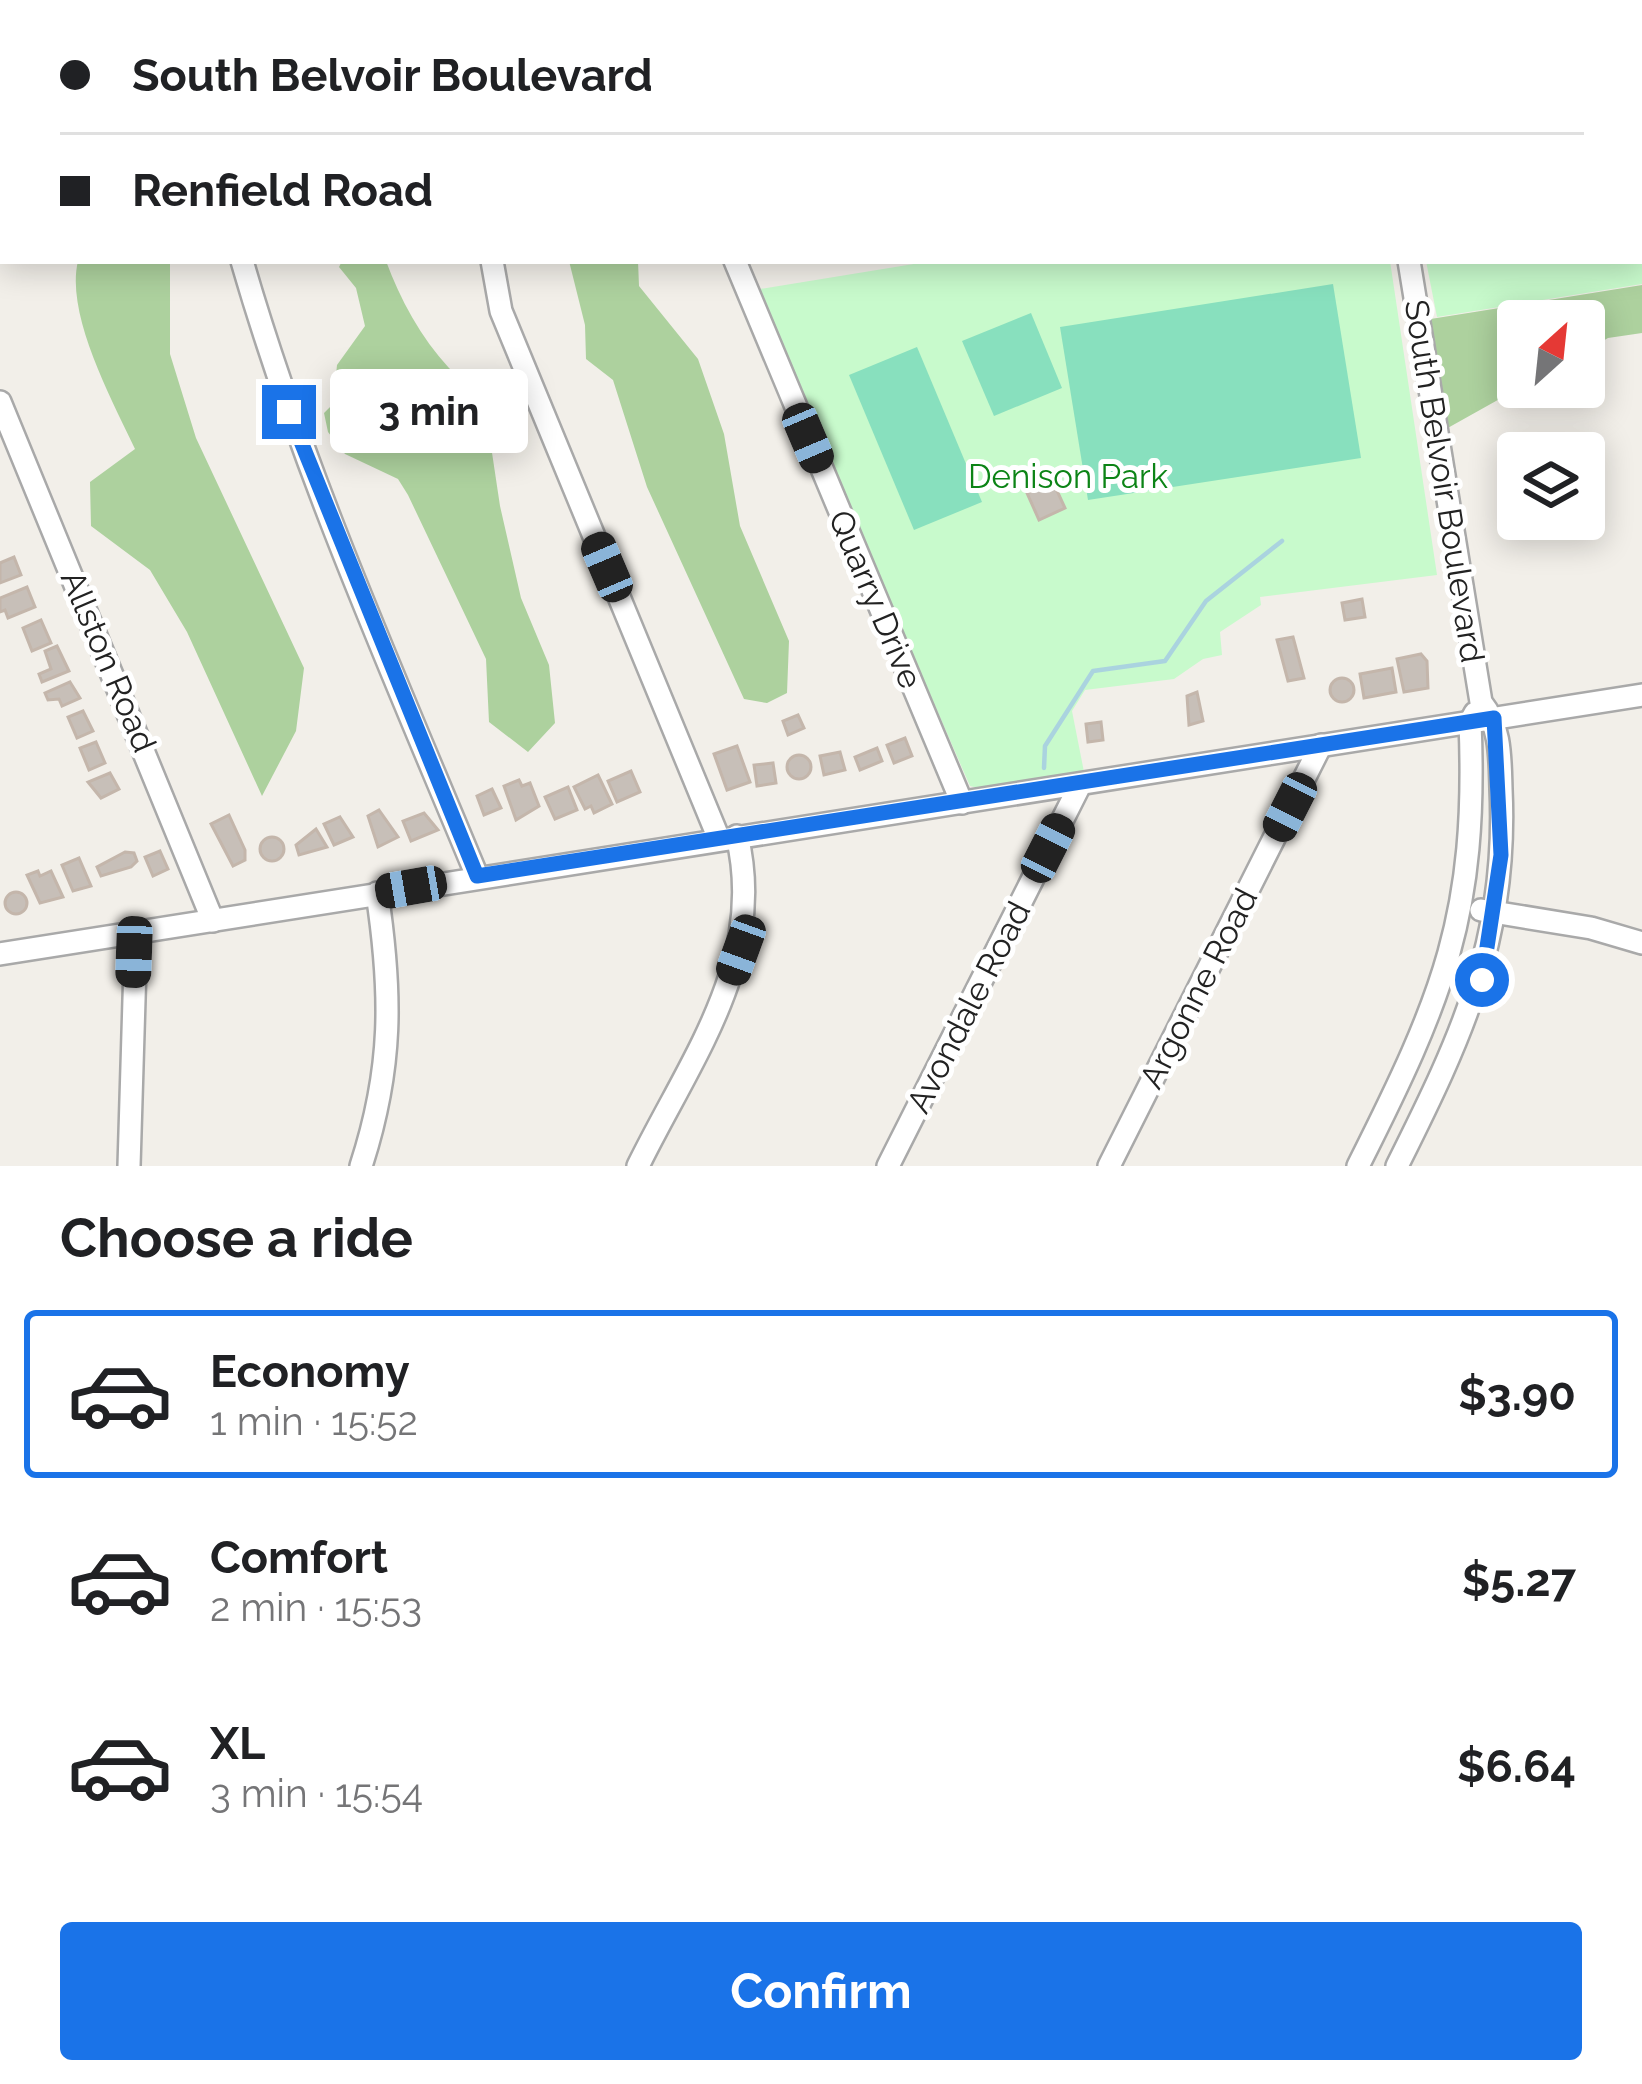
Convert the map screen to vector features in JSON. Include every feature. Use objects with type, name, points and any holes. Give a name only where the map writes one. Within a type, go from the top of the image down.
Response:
[{"type":"street","points":[[243,264],[291,417],[477,876]]},
{"type":"street","points":[[493,264],[501,311],[728,837],[748,898],[741,950],[638,1166]]},
{"type":"street","name":"Quarry Drive","points":[[736,264],[962,803]]},
{"type":"street","name":"South Belvoir Boulevard","points":[[1396,1166],[1482,980],[1495,912],[1502,811],[1409,264]]},
{"type":"street","name":"Allston Road","points":[[0,402],[213,921]]},
{"type":"street","points":[[0,954],[1321,745],[1482,714],[1642,695]]},
{"type":"street","name":"South Belvoir Boulevard","points":[[1358,1166],[1435,1007],[1462,907],[1482,714]]},
{"type":"street","name":"Argonne Road","points":[[1108,1166],[1321,745]]},
{"type":"street","name":"Avondale Road","points":[[888,1166],[1080,784]]},
{"type":"street","points":[[361,1166],[390,1028],[390,980],[377,893]]},
{"type":"street","points":[[1462,907],[1591,928],[1642,943]]},
{"type":"street","points":[[129,1166],[136,933]]},
{"type":"green space","points":[[78,264],[170,264],[170,354],[196,438],[304,668],[296,731],[262,796],[187,632],[150,570],[91,526],[90,482],[135,449],[84,331]]},
{"type":"green space","points":[[387,264],[412,318],[439,356],[457,375],[489,392],[507,414],[491,446],[500,506],[521,598],[549,665],[555,723],[528,752],[489,722],[486,659],[398,479],[345,454],[328,432],[324,413],[333,404],[337,365],[365,326],[356,288],[339,267]]},
{"type":"green space","points":[[570,264],[638,264],[639,286],[698,359],[724,434],[740,526],[789,641],[787,693],[767,703],[744,699],[647,487],[613,380],[586,359],[585,325]]},
{"type":"green space","name":"Denison Park","points":[[914,264],[1390,264],[1437,575],[1260,597],[1261,605],[1220,632],[1222,655],[1203,659],[1174,679],[1085,690],[1072,711],[1084,772],[982,789],[970,786],[754,290]]},
{"type":"green space","points":[[1427,264],[1642,264],[1642,284],[1543,300],[1497,300],[1497,307],[1437,317]]},
{"type":"green space","points":[[1333,284],[1361,458],[1088,500],[1060,327]]},
{"type":"green space","points":[[1642,285],[1642,333],[1605,340],[1605,300],[1549,300]]},
{"type":"green space","points":[[1497,308],[1497,400],[1437,434],[1418,321]]},
{"type":"green space","points":[[1031,313],[1062,388],[994,416],[962,341]]},
{"type":"green space","points":[[917,347],[982,502],[914,530],[849,375]]},
{"type":"building","points":[[1053,482],[1065,508],[1039,520],[1027,493]]},
{"type":"building","points":[[14,557],[21,575],[0,583],[0,563]]},
{"type":"building","points":[[27,587],[35,607],[8,618],[5,610],[0,612],[0,598]]},
{"type":"building","points":[[1362,599],[1365,617],[1345,620],[1342,603]]},
{"type":"building","points":[[41,620],[51,643],[32,651],[23,628]]},
{"type":"building","points":[[1293,637],[1304,678],[1288,681],[1277,640]]},
{"type":"building","points":[[57,646],[69,671],[42,682],[39,674],[51,669],[45,651]]},
{"type":"building","points":[[1421,654],[1427,661],[1428,688],[1404,692],[1397,659]]},
{"type":"building","points":[[1392,668],[1396,692],[1364,698],[1360,674]]},
{"type":"building","points":[[1342,678],[1354,690],[1342,702],[1330,690]]},
{"type":"building","points":[[70,682],[80,698],[62,706],[59,699],[48,700],[45,693]]},
{"type":"building","points":[[1197,692],[1203,721],[1189,725],[1187,696]]},
{"type":"building","points":[[83,711],[93,731],[77,738],[68,717]]},
{"type":"building","points":[[798,715],[804,728],[788,735],[783,721]]},
{"type":"building","points":[[1101,722],[1103,740],[1088,742],[1086,724]]},
{"type":"building","points":[[905,738],[912,756],[894,763],[887,745]]},
{"type":"building","points":[[96,742],[105,763],[89,770],[80,748]]},
{"type":"building","points":[[737,746],[750,782],[727,790],[714,754]]},
{"type":"building","points":[[877,748],[882,761],[860,770],[855,757]]},
{"type":"building","points":[[840,752],[845,770],[824,775],[820,756]]},
{"type":"building","points":[[799,755],[808,758],[808,776],[799,779],[790,776],[787,767],[790,758]]},
{"type":"building","points":[[773,763],[776,783],[757,786],[754,765]]},
{"type":"building","points":[[631,771],[640,792],[617,802],[608,781]]},
{"type":"building","points":[[110,773],[119,789],[101,798],[88,782]]},
{"type":"building","points":[[598,775],[612,804],[594,813],[591,806],[585,809],[574,787]]},
{"type":"building","points":[[519,780],[522,786],[530,783],[539,806],[516,820],[504,786]]},
{"type":"building","points":[[568,787],[577,810],[555,819],[545,797]]},
{"type":"building","points":[[492,789],[501,808],[484,815],[477,796]]},
{"type":"building","points":[[379,810],[398,837],[378,847],[368,816]]},
{"type":"building","points":[[424,813],[438,830],[411,841],[403,821]]},
{"type":"building","points":[[229,815],[245,850],[245,860],[233,866],[211,824]]},
{"type":"building","points":[[340,817],[353,837],[334,845],[324,824]]},
{"type":"building","points":[[316,829],[327,847],[299,855],[296,845]]},
{"type":"building","points":[[272,837],[284,849],[272,861],[260,849]]},
{"type":"building","points":[[160,851],[168,869],[153,876],[145,857]]},
{"type":"building","points":[[125,852],[134,853],[137,861],[101,876],[97,867]]},
{"type":"building","points":[[79,858],[91,886],[73,891],[62,865]]},
{"type":"building","points":[[38,871],[40,876],[51,871],[63,897],[40,903],[27,875]]},
{"type":"building","points":[[16,892],[27,903],[16,914],[5,903]]},
{"type":"waterway","points":[[1044,768],[1045,746],[1093,671],[1165,661],[1206,601],[1282,541]]},
{"type":"route","points":[[289,412],[477,876],[1494,718],[1500,758],[1501,855],[1482,980]]}]
